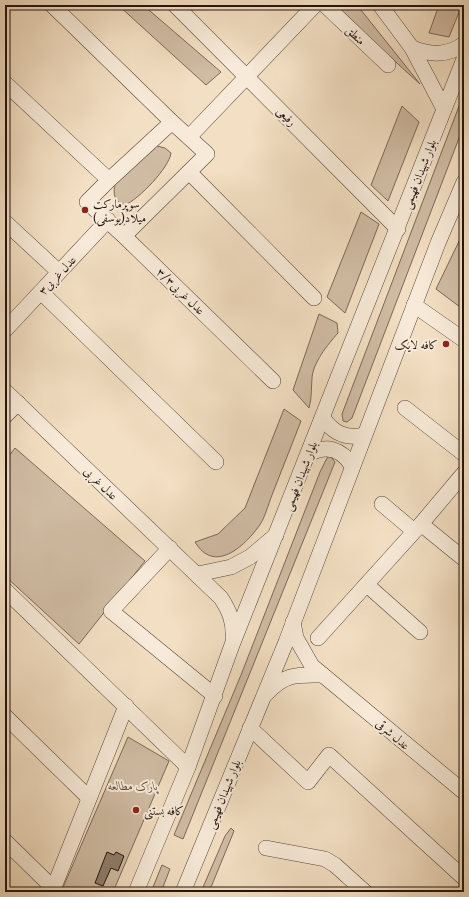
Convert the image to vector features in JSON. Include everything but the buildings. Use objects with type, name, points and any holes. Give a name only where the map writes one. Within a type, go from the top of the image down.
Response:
[{"type":"street","points":[[52,5],[207,154],[124,236]]},
{"type":"street","name":"رفیعی","points":[[175,5],[398,229]]},
{"type":"street","points":[[189,137],[315,5]]},
{"type":"street","name":"منطق","points":[[325,5],[388,65]]},
{"type":"street","points":[[380,5],[412,48],[444,110]]},
{"type":"street","points":[[412,48],[424,52],[446,53],[464,44]]},
{"type":"street","name":"بلوار شهیدان فهیمی","points":[[136,892],[188,767],[215,696],[232,645],[278,534],[464,59]]},
{"type":"street","points":[[5,83],[109,180],[172,122]]},
{"type":"street","points":[[189,172],[314,298]]},
{"type":"street","name":"عدل غربی۳/۳","points":[[109,180],[87,202],[108,220],[273,382]]},
{"type":"street","name":"بلوار شهیدان فهیمی","points":[[183,892],[294,622],[414,305],[464,182]]},
{"type":"street","name":"عدل غربی۳","points":[[5,330],[108,220]]},
{"type":"street","points":[[5,222],[59,272]]},
{"type":"street","points":[[41,292],[216,462]]},
{"type":"street","points":[[414,305],[464,340]]},
{"type":"street","name":"عدل غربی","points":[[5,391],[198,574],[221,598],[230,612],[234,628],[232,645]]},
{"type":"street","points":[[5,416],[18,403]]},
{"type":"street","points":[[405,408],[464,454]]},
{"type":"street","points":[[323,418],[327,425],[340,434],[348,436],[364,435]]},
{"type":"street","points":[[309,454],[318,449],[329,448],[343,454],[352,466]]},
{"type":"street","points":[[318,638],[418,528],[464,473]]},
{"type":"street","points":[[382,504],[464,559]]},
{"type":"street","points":[[198,574],[231,567],[250,558],[278,534]]},
{"type":"street","points":[[170,548],[111,611],[215,696]]},
{"type":"street","points":[[366,585],[420,632]]},
{"type":"street","points":[[5,590],[188,767]]},
{"type":"street","name":"عدل شرقی","points":[[294,622],[296,638],[304,655],[312,666],[464,792]]},
{"type":"street","points":[[263,697],[275,684],[289,676],[323,675]]},
{"type":"street","points":[[5,841],[53,890],[126,706]]},
{"type":"street","points":[[5,716],[89,798]]},
{"type":"street","points":[[250,728],[308,782],[329,755],[464,878]]},
{"type":"street","points":[[266,848],[325,859],[335,865],[365,892]]},
{"type":"green space","points":[[118,5],[143,5],[221,72],[206,85]]},
{"type":"green space","points":[[333,5],[357,5],[420,84]]},
{"type":"green space","points":[[439,5],[462,5],[449,37],[429,33]]},
{"type":"green space","points":[[464,93],[464,125],[352,418],[347,422],[343,421],[342,414]]},
{"type":"green space","points":[[402,106],[419,122],[388,201],[371,185]]},
{"type":"green space","points":[[157,146],[165,148],[171,153],[165,167],[145,190],[131,202],[125,205],[121,204],[116,200],[114,194],[115,184]]},
{"type":"green space","points":[[361,212],[379,224],[345,313],[327,297]]},
{"type":"green space","points":[[464,231],[464,310],[436,289]]},
{"type":"green space","points":[[319,314],[337,323],[338,333],[325,348],[315,367],[309,408],[293,390]]},
{"type":"green space","points":[[284,409],[301,421],[263,519],[253,534],[237,549],[220,557],[211,556],[203,551],[195,542],[218,534],[245,508]]},
{"type":"green space","points":[[15,448],[145,561],[79,644],[5,576],[5,461]]},
{"type":"green space","points":[[328,456],[335,462],[183,839],[174,835],[241,675],[320,472]]},
{"type":"green space","name":"پارک مطالعه","points":[[128,737],[169,761],[113,892],[61,892]]},
{"type":"green space","points":[[231,828],[234,831],[209,892],[201,892],[225,836]]},
{"type":"green space","points":[[162,865],[170,869],[161,892],[151,892]]},
{"type":"place","name":"سوپرمارکت میلاد(یوسفی)","points":[[85,210]]},
{"type":"place","name":"کافه لایک","points":[[446,344]]},
{"type":"place","name":"کافه بستنی","points":[[136,810]]}]
